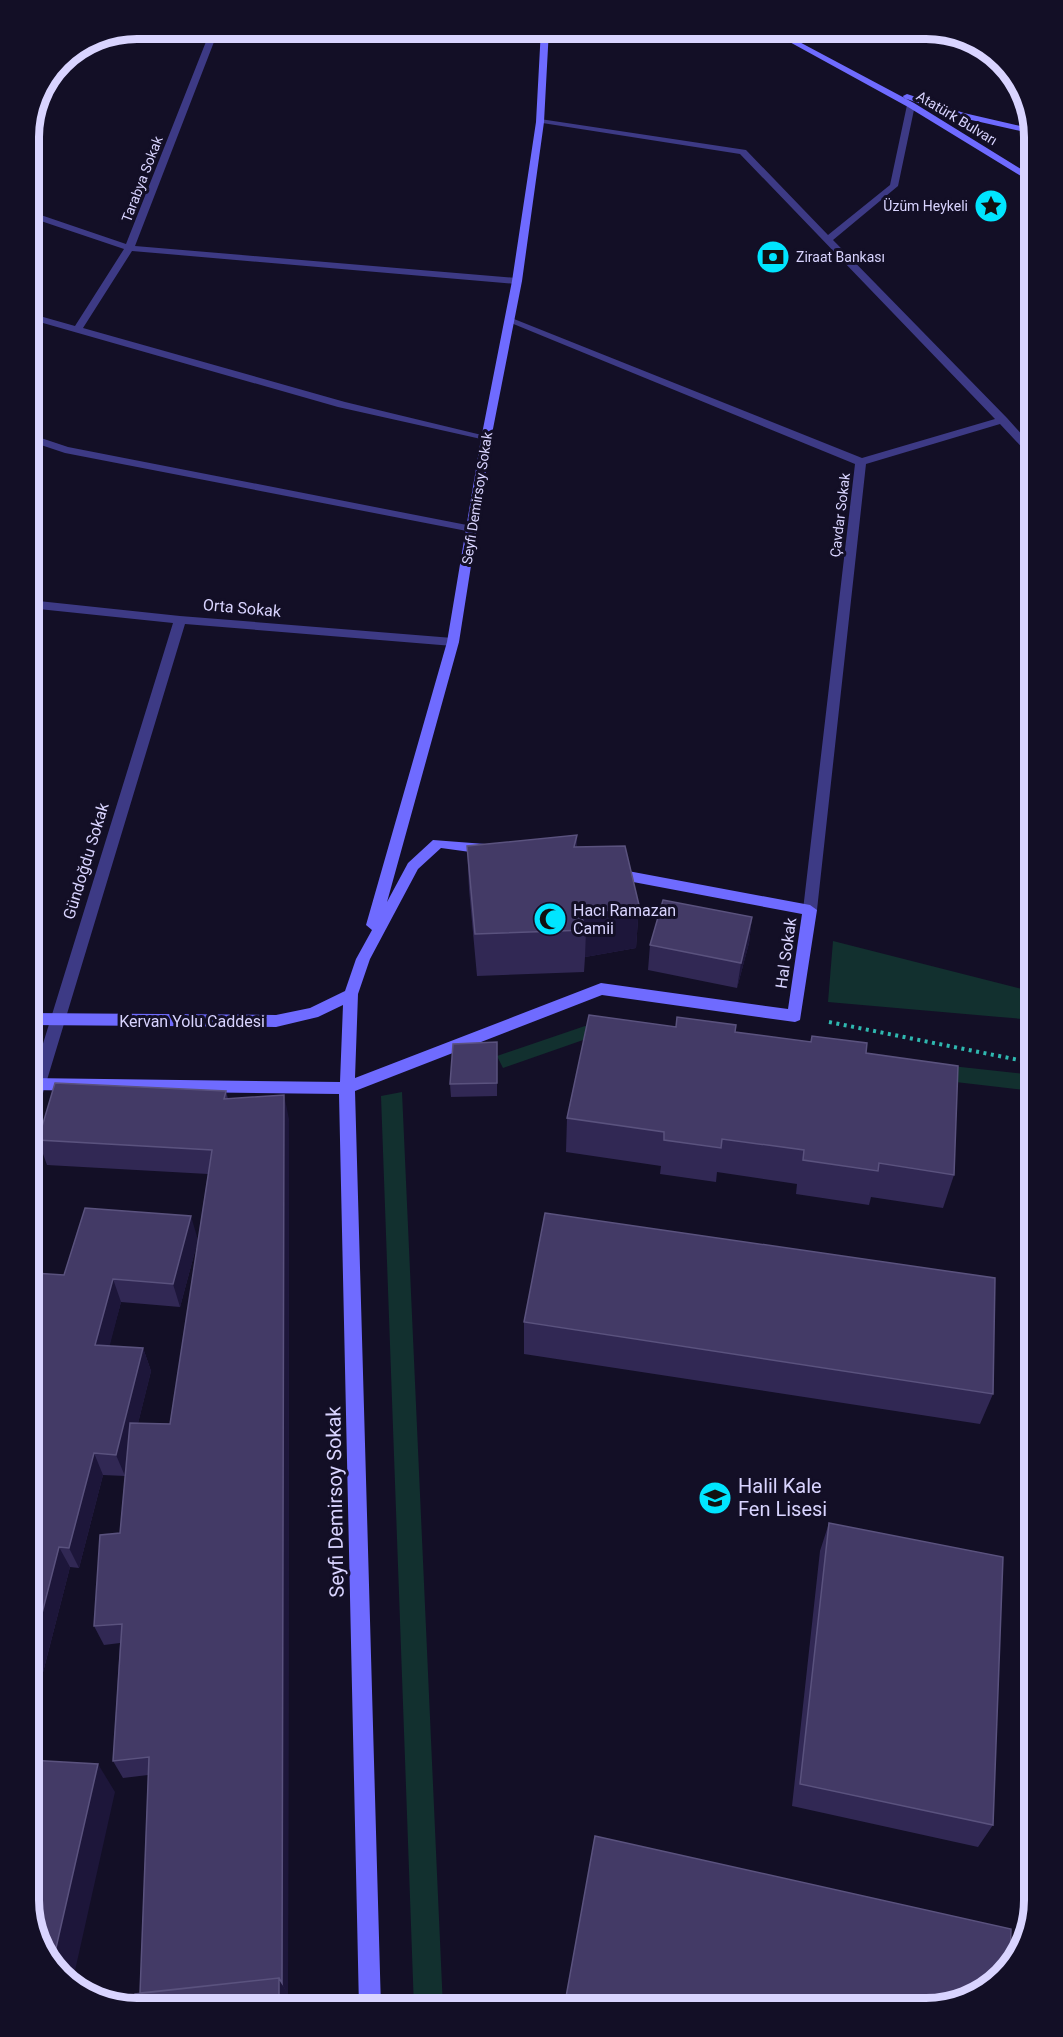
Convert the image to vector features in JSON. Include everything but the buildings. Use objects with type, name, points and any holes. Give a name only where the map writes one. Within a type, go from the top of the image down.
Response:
[{"type":"street","name":"Tarabya Sokak","points":[[77,330],[129,248],[211,39]]},
{"type":"street","name":"Seyfi Demirsoy Sokak","points":[[363,959],[453,642],[486,439],[511,321],[540,122],[544,39]]},
{"type":"street","name":"Atatürk Bulvarı","points":[[789,39],[911,105],[1024,174]]},
{"type":"street","name":"Atatürk Bulvarı","points":[[865,80],[962,116],[1023,130]]},
{"type":"street","points":[[827,240],[894,186],[911,105]]},
{"type":"street","points":[[540,122],[743,152],[1024,442]]},
{"type":"street","points":[[39,217],[129,248],[517,281]]},
{"type":"street","points":[[39,319],[342,405],[486,439]]},
{"type":"street","name":"Çavdar Sokak","points":[[511,321],[861,462],[810,910]]},
{"type":"street","points":[[861,462],[1003,420]]},
{"type":"street","points":[[39,441],[65,450],[472,529]]},
{"type":"street","name":"Orta Sokak","points":[[39,605],[180,620],[453,642]]},
{"type":"street","name":"Gündoğdu Sokak","points":[[39,1067],[180,620]]},
{"type":"street","points":[[351,994],[363,959],[413,866],[438,843],[498,852]]},
{"type":"street","name":"Hal Sokak","points":[[602,871],[810,910],[795,1016]]},
{"type":"street","points":[[39,1084],[347,1088],[601,989],[795,1016]]},
{"type":"street","name":"Seyfi Demirsoy Sokak","points":[[351,994],[347,1088],[370,1998]]},
{"type":"street","name":"Kervan Yolu Caddesi","points":[[39,1019],[276,1022],[313,1013],[351,994]]},
{"type":"path","points":[[795,1016],[1024,1062]]},
{"type":"green space","points":[[833,941],[1024,989],[1024,1019],[828,1002]]},
{"type":"green space","points":[[585,1026],[1024,1074],[1024,1090],[586,1039],[503,1068],[497,1056]]},
{"type":"green space","points":[[402,1092],[443,1998],[414,1998],[381,1096]]},
{"type":"place","name":"Üzüm Heykeli","points":[[991,206]]},
{"type":"place","name":"Ziraat Bankası","points":[[773,257]]},
{"type":"place","name":"Hacı Ramazan Camii","points":[[550,919]]},
{"type":"place","name":"Halil Kale Fen Lisesi","points":[[715,1498]]}]
